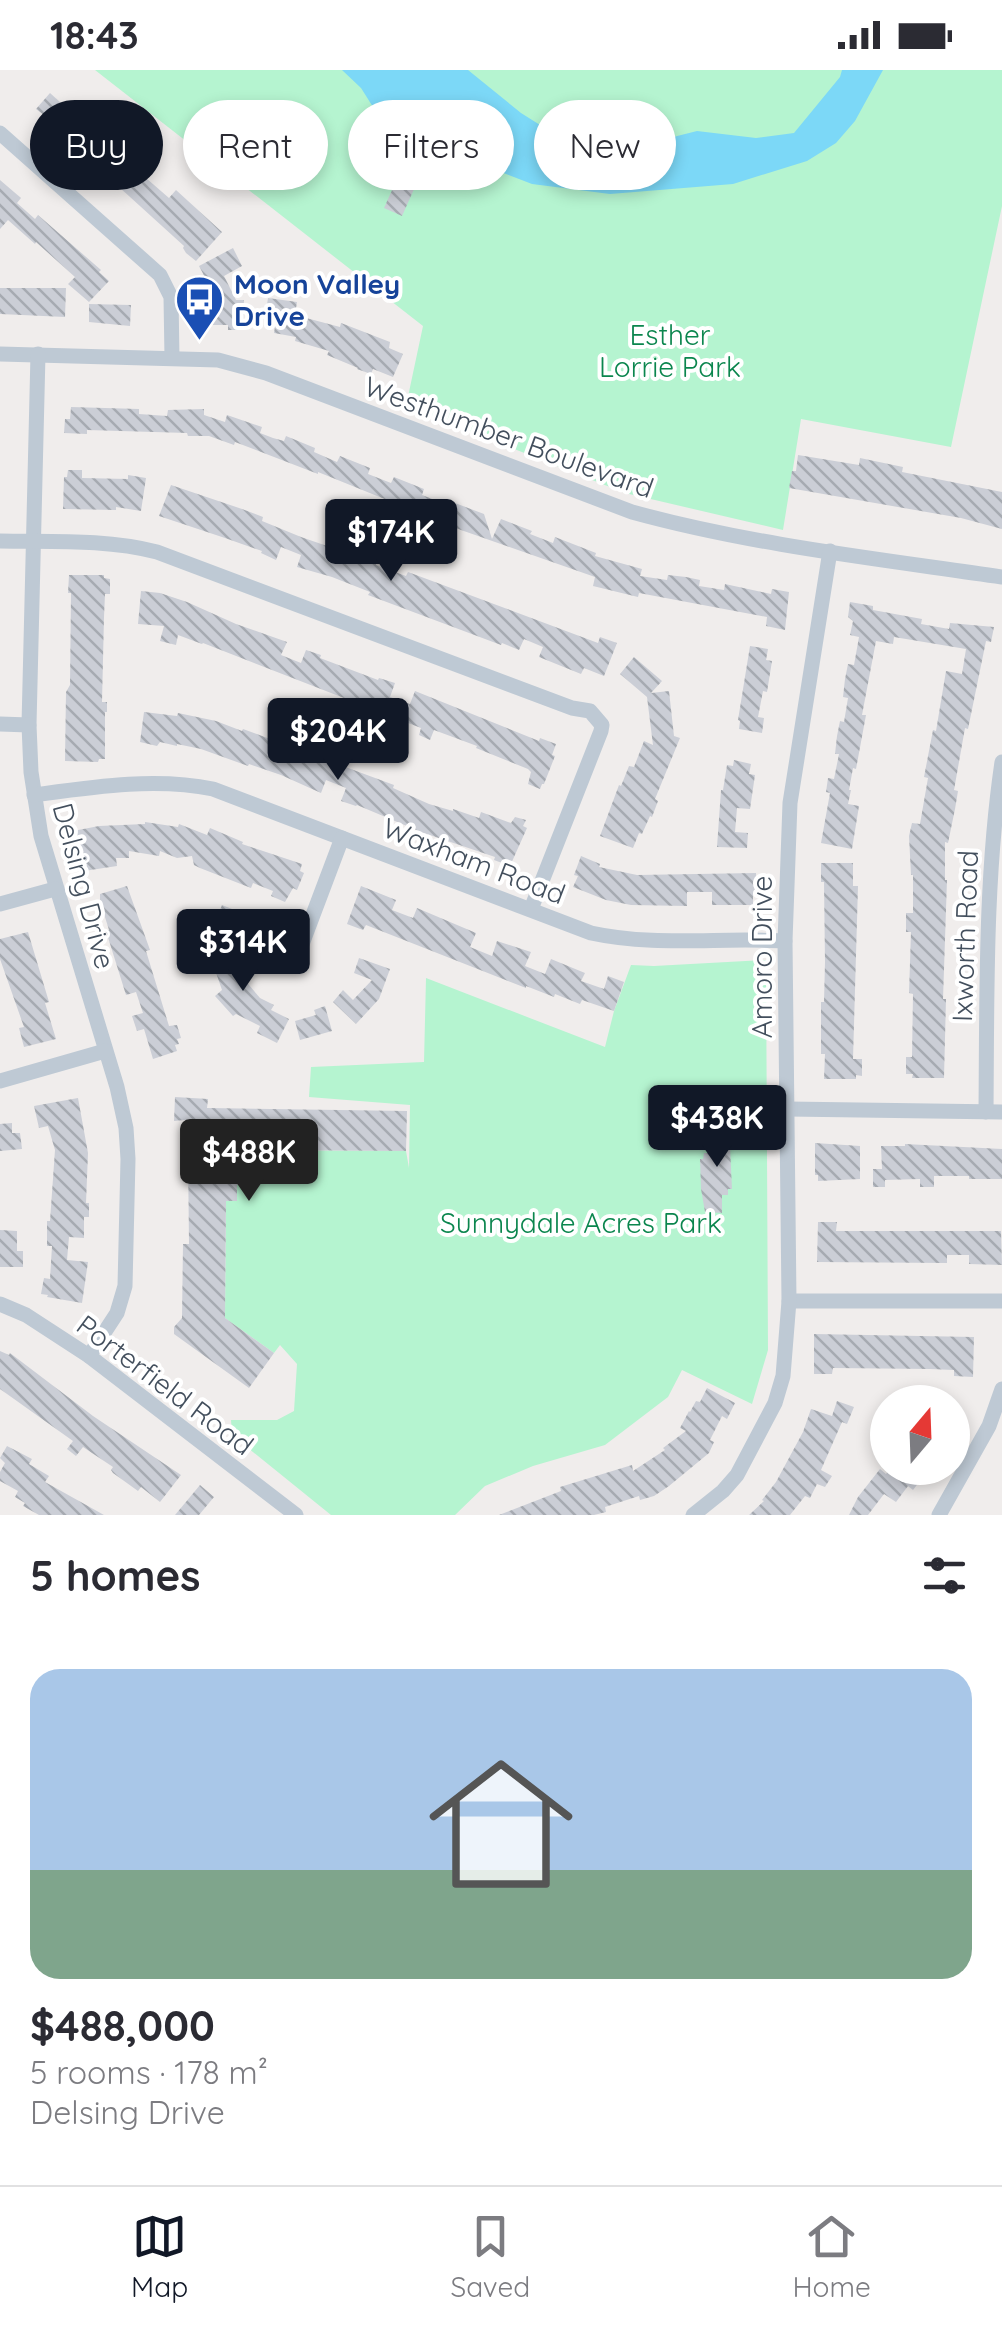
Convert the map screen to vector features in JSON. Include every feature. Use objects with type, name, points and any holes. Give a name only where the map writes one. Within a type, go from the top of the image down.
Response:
[{"type":"street","points":[[0,132],[160,275],[171,297],[172,358]]},
{"type":"street","name":"Westhumber Boulevard","points":[[0,354],[218,360],[266,373],[632,512],[668,522],[830,552],[1002,577]]},
{"type":"street","name":"Delsing Drive","points":[[38,354],[29,725],[34,796],[55,888],[117,1087],[128,1158],[125,1286],[117,1313],[89,1356]]},
{"type":"street","points":[[0,541],[100,542],[158,552],[572,708],[590,711],[602,725],[601,731],[530,909]]},
{"type":"street","name":"Amoro Drive","points":[[693,1515],[737,1475],[775,1403],[782,1376],[789,1301],[785,941],[790,803],[830,552]]},
{"type":"street","points":[[0,724],[29,725]]},
{"type":"street","name":"Ixworth Road","points":[[994,1112],[989,887],[1002,762]]},
{"type":"street","name":"Waxham Road","points":[[34,796],[159,782],[186,783],[214,789],[592,933],[620,939],[785,941]]},
{"type":"street","points":[[298,952],[342,838]]},
{"type":"street","points":[[0,904],[55,888]]},
{"type":"street","points":[[0,1081],[105,1051]]},
{"type":"street","points":[[788,1109],[994,1112]]},
{"type":"street","points":[[789,1301],[1002,1302]]},
{"type":"street","name":"Porterfield Road","points":[[0,1304],[26,1315],[89,1356],[296,1515]]},
{"type":"street","points":[[940,1515],[989,1426],[1002,1389]]},
{"type":"green space","name":"Esther Lorrie Park","points":[[95,70],[1002,70],[1002,206],[951,447],[801,419],[783,530],[625,493],[406,406],[423,326],[249,190],[328,190],[328,100],[183,100],[183,139],[163,123],[163,100],[133,100]]},
{"type":"green space","name":"Sunnydale Acres Park","points":[[766,960],[768,1350],[752,1404],[682,1370],[668,1397],[605,1445],[533,1466],[485,1486],[455,1515],[331,1515],[232,1435],[231,1420],[277,1420],[294,1411],[297,1364],[280,1345],[274,1353],[225,1318],[226,1201],[237,1201],[237,1185],[244,1184],[244,1150],[406,1151],[409,1168],[410,1105],[309,1097],[311,1067],[424,1062],[426,978],[605,1047],[631,965]]},
{"type":"water","points":[[342,70],[468,70],[505,100],[369,100]]},
{"type":"water","points":[[842,70],[883,70],[855,121],[836,143],[807,161],[733,184],[676,189],[676,136],[697,131],[756,138],[794,133]]},
{"type":"water","points":[[514,107],[534,121],[532,184],[514,177]]},
{"type":"water","points":[[579,190],[659,190],[610,194]]},
{"type":"building","points":[[0,180],[21,198],[17,203],[35,219],[38,215],[101,270],[109,281],[89,302],[68,284],[75,277],[36,242],[8,220],[0,229]]},
{"type":"building","points":[[122,190],[160,190],[169,198],[176,190],[222,232],[196,261]]},
{"type":"building","points":[[392,190],[414,190],[402,216],[384,208]]},
{"type":"building","points":[[233,248],[242,266],[224,276],[236,300],[244,300],[243,330],[207,325],[208,299],[217,300],[199,266]]},
{"type":"building","points":[[0,288],[66,288],[65,317],[0,314]]},
{"type":"building","points":[[268,298],[297,302],[295,315],[340,327],[341,323],[390,342],[389,348],[403,354],[393,377],[373,369],[371,374],[357,369],[327,355],[329,351],[295,341],[296,337],[274,333],[276,319],[265,317]]},
{"type":"building","points":[[89,304],[131,305],[130,326],[89,322]]},
{"type":"building","points":[[71,407],[139,409],[139,414],[167,416],[168,410],[204,409],[204,415],[225,422],[227,415],[262,427],[260,433],[284,441],[286,436],[337,462],[340,456],[370,468],[368,474],[391,483],[394,477],[424,489],[422,495],[484,514],[492,539],[501,519],[553,543],[555,537],[596,553],[595,556],[642,569],[640,576],[667,580],[668,575],[686,577],[700,580],[699,586],[724,590],[725,584],[771,594],[772,589],[789,592],[785,630],[766,626],[767,617],[593,586],[595,577],[461,530],[235,442],[234,445],[187,433],[64,433]]},
{"type":"building","points":[[798,455],[859,465],[860,458],[903,467],[902,472],[1002,492],[1002,529],[961,518],[789,488]]},
{"type":"building","points":[[68,470],[82,470],[82,478],[146,478],[141,511],[116,507],[63,509],[64,477]]},
{"type":"building","points":[[171,485],[263,517],[262,521],[301,537],[327,546],[328,542],[377,560],[376,565],[406,576],[408,572],[598,643],[600,637],[617,643],[604,676],[584,668],[581,674],[539,657],[543,647],[524,639],[519,650],[501,645],[368,595],[370,592],[332,577],[297,567],[301,555],[281,547],[276,560],[262,551],[159,516]]},
{"type":"building","points":[[69,575],[104,575],[110,579],[104,617],[105,759],[98,762],[65,761],[66,692],[70,685]]},
{"type":"building","points":[[141,591],[187,602],[287,642],[281,655],[301,663],[306,650],[378,680],[395,683],[390,697],[410,704],[415,691],[539,741],[540,738],[556,744],[544,784],[540,789],[528,784],[528,769],[477,746],[434,730],[430,740],[419,735],[421,728],[203,643],[178,635],[176,645],[160,641],[164,626],[138,624]]},
{"type":"building","points":[[850,602],[949,629],[950,623],[994,627],[991,642],[986,641],[968,729],[965,728],[954,790],[958,791],[955,809],[948,843],[945,842],[944,1078],[912,1078],[913,1074],[906,1074],[906,1057],[912,1057],[913,994],[909,993],[911,932],[906,932],[906,913],[913,913],[909,836],[912,823],[920,824],[928,778],[924,777],[946,671],[962,674],[966,649],[894,637],[893,644],[876,641],[862,715],[866,715],[849,790],[848,804],[859,806],[852,849],[821,843],[830,793],[826,792],[828,778],[834,779],[839,754],[835,754],[837,736],[848,698],[843,697],[845,679],[848,664],[854,665],[859,637],[850,635]]},
{"type":"building","points":[[750,646],[768,649],[766,660],[772,661],[758,717],[764,718],[762,733],[739,729]]},
{"type":"building","points":[[634,657],[662,681],[651,693],[669,691],[674,736],[680,738],[655,799],[658,801],[652,817],[633,848],[600,836],[629,766],[634,767],[644,741],[653,745],[647,697],[620,674]]},
{"type":"building","points":[[144,712],[177,716],[178,713],[243,729],[394,785],[393,788],[429,804],[479,818],[481,812],[511,823],[515,817],[526,820],[523,826],[527,828],[510,866],[494,860],[495,857],[341,801],[346,788],[326,780],[321,793],[281,775],[201,749],[140,742]]},
{"type":"building","points":[[734,760],[751,764],[749,774],[755,775],[750,809],[737,808],[735,832],[748,833],[747,848],[717,847],[721,790],[727,765],[733,766]]},
{"type":"building","points":[[145,822],[178,827],[179,824],[207,835],[210,828],[242,844],[302,864],[300,871],[304,873],[297,890],[293,888],[285,902],[271,896],[273,891],[253,883],[251,888],[200,868],[194,865],[192,856],[177,858],[160,851],[159,856],[129,851],[129,858],[116,858],[117,866],[84,871],[75,851],[73,831]]},
{"type":"building","points":[[581,856],[600,864],[599,867],[637,875],[756,873],[757,893],[753,893],[753,905],[712,905],[712,892],[687,892],[687,906],[631,905],[606,900],[573,887]]},
{"type":"building","points":[[821,863],[853,863],[853,886],[858,886],[853,1059],[862,1059],[862,1076],[856,1075],[856,1079],[824,1079]]},
{"type":"building","points":[[127,886],[150,950],[146,951],[169,1026],[177,1025],[181,1038],[175,1045],[177,1051],[153,1059],[144,1029],[137,1031],[132,1016],[143,1013],[136,992],[126,995],[100,901],[100,894]]},
{"type":"building","points":[[361,886],[396,900],[392,910],[413,918],[417,908],[476,933],[470,947],[492,956],[497,941],[531,952],[525,966],[545,974],[551,959],[585,973],[581,981],[604,989],[608,976],[624,982],[614,1011],[526,988],[366,925],[363,930],[347,924]]},
{"type":"building","points":[[222,905],[252,917],[247,932],[233,927],[229,937],[212,930]]},
{"type":"building","points":[[28,932],[56,1039],[24,1047],[19,1028],[24,1027],[0,959],[0,939]]},
{"type":"building","points":[[225,939],[231,960],[237,958],[244,979],[260,998],[274,1005],[271,1010],[289,1019],[277,1043],[257,1033],[260,1026],[233,1016],[215,996],[222,990],[205,954],[209,952],[207,945]]},
{"type":"building","points":[[359,958],[390,969],[379,999],[356,1024],[333,1002],[343,990],[353,1000],[372,980],[354,973]]},
{"type":"building","points":[[325,1006],[332,1031],[300,1040],[295,1021],[316,1015],[314,1010]]},
{"type":"building","points":[[175,1097],[208,1099],[207,1108],[407,1111],[406,1151],[244,1150],[244,1185],[237,1185],[237,1201],[226,1201],[225,1318],[274,1353],[249,1388],[174,1334],[174,1327],[182,1318],[183,1244],[189,1244],[188,1154],[182,1154],[185,1120],[174,1121]]},
{"type":"building","points":[[78,1098],[88,1153],[89,1217],[84,1217],[84,1238],[69,1237],[67,1260],[88,1262],[82,1303],[41,1294],[44,1278],[50,1279],[52,1246],[47,1246],[47,1221],[55,1150],[48,1126],[39,1128],[34,1106]]},
{"type":"building","points":[[12,1123],[12,1133],[20,1133],[22,1149],[0,1151],[0,1124]]},
{"type":"building","points":[[712,1124],[729,1124],[732,1189],[728,1189],[728,1195],[722,1195],[722,1213],[705,1212],[701,1189],[700,1159],[704,1153],[713,1153]]},
{"type":"building","points":[[815,1143],[860,1146],[860,1179],[818,1181]]},
{"type":"building","points":[[881,1146],[1002,1149],[1002,1179],[934,1176],[934,1187],[920,1187],[920,1179],[885,1180],[885,1187],[873,1187],[873,1169],[882,1169]]},
{"type":"building","points":[[818,1222],[837,1222],[836,1231],[1001,1231],[1002,1265],[969,1264],[969,1255],[947,1255],[947,1263],[817,1262]]},
{"type":"building","points":[[0,1230],[17,1231],[17,1251],[23,1251],[23,1267],[0,1267]]},
{"type":"building","points":[[814,1334],[974,1337],[973,1377],[954,1376],[954,1370],[930,1369],[833,1368],[832,1374],[814,1374]]},
{"type":"building","points":[[0,1351],[10,1353],[93,1416],[181,1475],[160,1502],[141,1487],[138,1491],[113,1473],[113,1467],[83,1447],[76,1456],[67,1449],[73,1441],[0,1389]]},
{"type":"building","points":[[707,1388],[735,1403],[727,1419],[722,1416],[710,1440],[714,1442],[709,1453],[654,1496],[640,1500],[639,1496],[605,1507],[606,1512],[594,1515],[499,1515],[561,1491],[560,1487],[632,1465],[633,1471],[686,1431],[680,1428]]},
{"type":"building","points":[[837,1401],[854,1407],[847,1424],[842,1422],[821,1470],[832,1476],[825,1487],[817,1484],[810,1498],[805,1496],[790,1515],[749,1515],[776,1482],[811,1409],[832,1416]]},
{"type":"building","points":[[7,1446],[32,1459],[29,1464],[49,1476],[45,1482],[104,1515],[39,1515],[23,1506],[25,1503],[15,1497],[18,1491],[0,1481],[5,1463],[0,1458]]},
{"type":"building","points":[[870,1482],[870,1485],[917,1485],[913,1490],[908,1486],[896,1502],[884,1494],[868,1515],[849,1515]]},
{"type":"building","points":[[200,1485],[214,1497],[199,1515],[175,1515]]},
{"type":"place","name":"Moon Valley Drive","points":[[199,342]]}]
